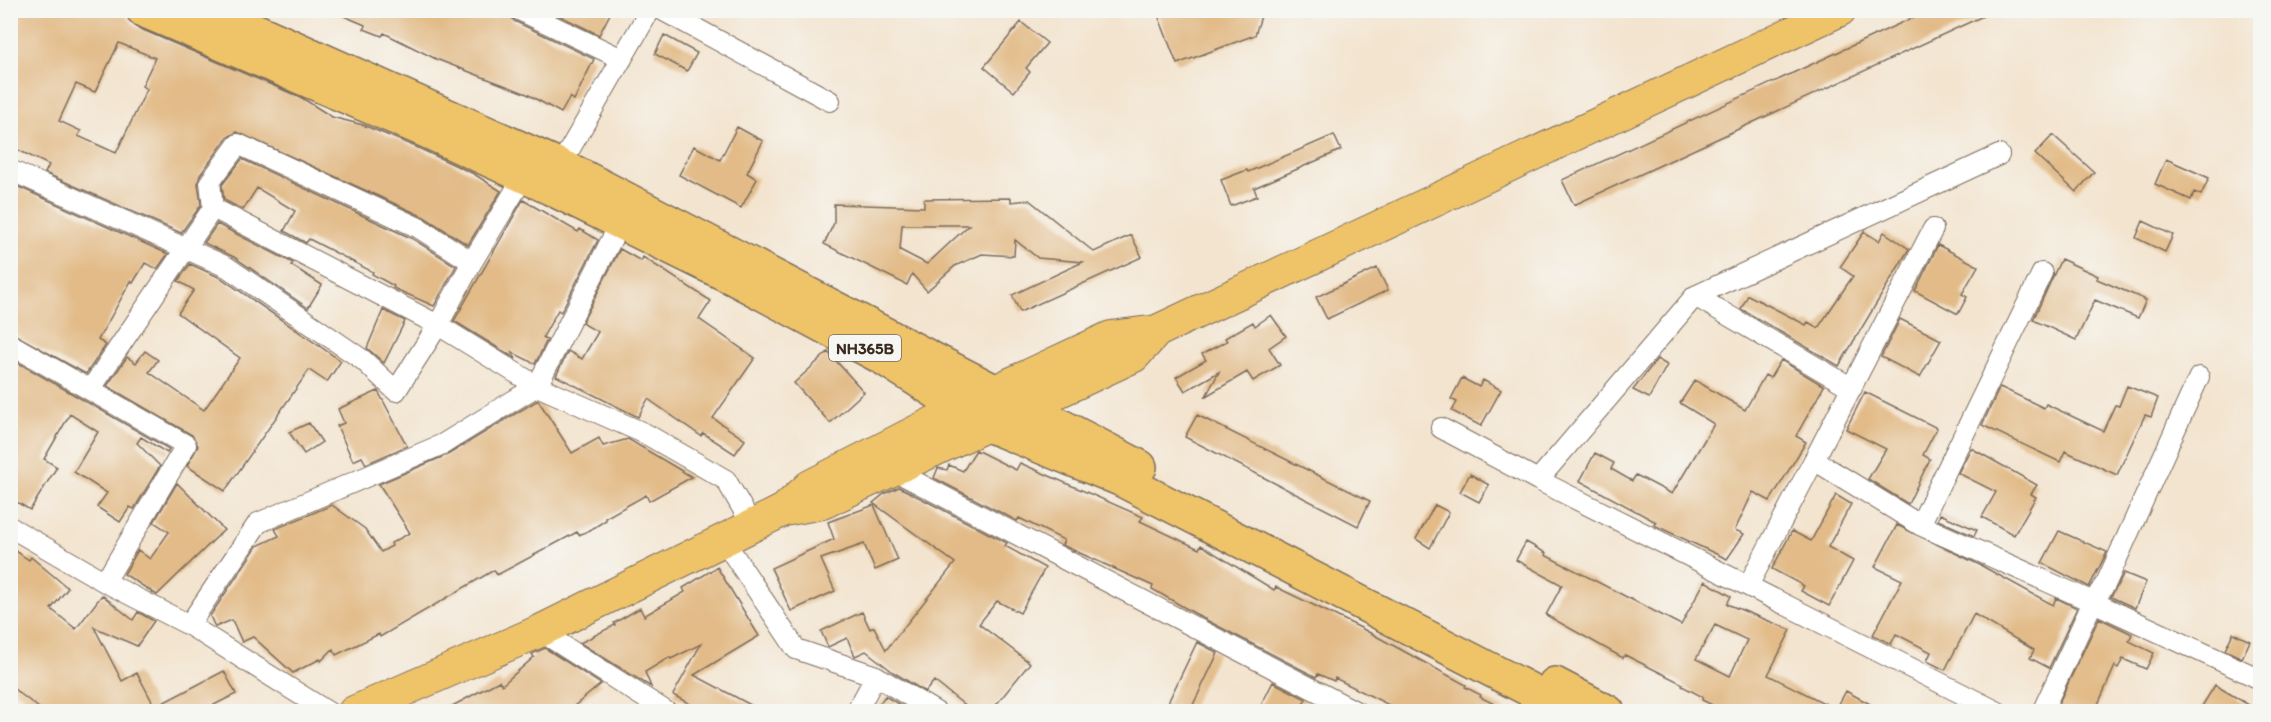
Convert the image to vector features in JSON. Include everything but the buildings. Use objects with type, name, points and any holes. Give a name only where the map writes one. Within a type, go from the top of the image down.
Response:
[{"type":"highway","name":"NH365B","points":[[143,10],[524,176],[735,279],[883,358],[975,417],[1119,479],[1573,711]]},
{"type":"highway","name":"NH365B","points":[[210,10],[560,166],[748,260],[1608,711]]},
{"type":"main road","points":[[354,711],[540,631],[784,510],[822,503],[893,470],[975,417],[995,391],[1112,337],[1157,331],[1840,10]]},
{"type":"main road","points":[[784,510],[810,486],[975,417],[1026,407],[1134,356],[1157,331]]},
{"type":"street","points":[[519,10],[622,59]]},
{"type":"street","points":[[560,166],[650,10]]},
{"type":"street","points":[[662,10],[830,101]]},
{"type":"street","points":[[90,390],[213,208],[210,182],[238,144],[419,228],[472,262]]},
{"type":"street","points":[[1538,480],[1695,296],[1999,155]]},
{"type":"street","points":[[10,170],[226,267],[363,360],[396,391],[438,325],[472,262],[524,176]]},
{"type":"street","points":[[213,208],[438,325],[537,386],[646,434],[726,480],[752,525]]},
{"type":"street","points":[[189,625],[258,523],[443,444],[537,386],[620,223]]},
{"type":"street","points":[[1749,584],[1934,230]]},
{"type":"street","points":[[1920,525],[2042,273]]},
{"type":"street","points":[[1695,296],[1852,388]]},
{"type":"street","points":[[10,344],[186,445],[105,582]]},
{"type":"street","points":[[2042,711],[2093,602],[2106,583],[2199,377]]},
{"type":"street","points":[[1441,428],[1538,480],[1998,711]]},
{"type":"street","points":[[1814,460],[1920,525],[2260,679]]},
{"type":"street","points":[[893,470],[1357,711]]},
{"type":"street","points":[[10,527],[105,582],[189,625],[328,711]]},
{"type":"street","points":[[723,539],[796,649],[876,676],[936,711]]},
{"type":"street","points":[[540,631],[667,711]]},
{"type":"street","points":[[856,711],[876,676]]}]
